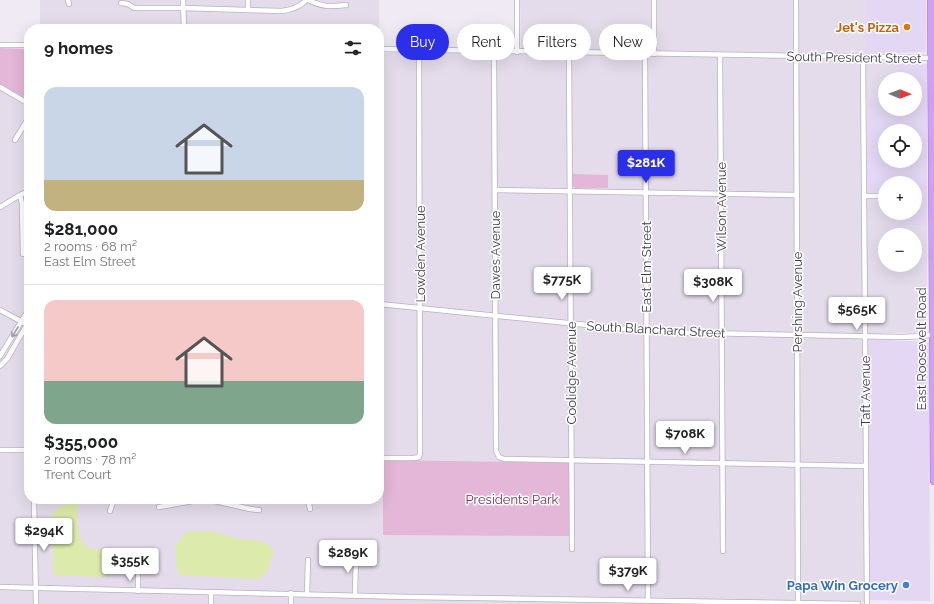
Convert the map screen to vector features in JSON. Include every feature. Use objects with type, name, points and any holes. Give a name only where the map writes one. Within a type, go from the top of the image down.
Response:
[{"type":"main road","name":"East Roosevelt Road","points":[[931,0],[933,58],[934,481]]},
{"type":"street","points":[[183,0],[184,24]]},
{"type":"street","points":[[248,0],[248,10]]},
{"type":"street","points":[[121,3],[128,4],[134,8],[282,11],[292,9],[307,0],[319,5],[330,7],[346,5]]},
{"type":"street","points":[[517,0],[517,52],[523,52]]},
{"type":"street","points":[[654,0],[654,24]]},
{"type":"street","name":"Pershing Avenue","points":[[796,0],[798,603]]},
{"type":"street","points":[[0,45],[24,46]]},
{"type":"street","points":[[384,49],[396,49]]},
{"type":"street","name":"South President Street","points":[[657,54],[933,58]]},
{"type":"street","name":"Wilson Avenue","points":[[720,55],[723,552]]},
{"type":"street","name":"Taft Avenue","points":[[863,57],[867,604]]},
{"type":"street","name":"Lowden Avenue","points":[[384,458],[414,458],[420,453],[419,60]]},
{"type":"street","name":"Dawes Avenue","points":[[494,60],[496,451],[499,457],[504,460],[572,461]]},
{"type":"street","name":"Coolidge Avenue","points":[[569,60],[572,549]]},
{"type":"street","name":"East Elm Street","points":[[645,60],[648,600]]},
{"type":"street","points":[[0,88],[24,101]]},
{"type":"street","points":[[15,140],[24,125]]},
{"type":"street","points":[[495,190],[797,195]]},
{"type":"street","points":[[0,207],[24,193]]},
{"type":"street","points":[[20,195],[22,204],[23,254]]},
{"type":"street","points":[[865,196],[878,196]]},
{"type":"street","name":"South Blanchard Street","points":[[384,304],[646,331],[722,334],[901,337],[934,334]]},
{"type":"street","points":[[0,310],[24,322]]},
{"type":"street","points":[[0,356],[24,317]]},
{"type":"street","points":[[0,366],[7,358],[24,330]]},
{"type":"street","points":[[0,450],[24,450]]},
{"type":"street","points":[[572,461],[866,466]]},
{"type":"street","points":[[34,504],[36,604]]},
{"type":"street","points":[[110,511],[112,504]]},
{"type":"street","points":[[159,507],[176,504]]},
{"type":"street","points":[[228,504],[258,510]]},
{"type":"street","points":[[309,504],[310,509]]},
{"type":"street","points":[[356,554],[356,595]]},
{"type":"street","points":[[138,560],[138,591]]},
{"type":"street","points":[[307,594],[308,560]]},
{"type":"street","points":[[0,588],[858,604]]},
{"type":"street","points":[[211,592],[211,604]]},
{"type":"street","points":[[291,593],[291,604]]},
{"type":"shaded area","points":[[40,0],[379,0],[379,24],[40,24]]},
{"type":"shaded area","points":[[520,0],[865,0],[865,54],[657,51],[657,24],[599,24],[599,50],[591,50],[591,24],[523,24],[523,49],[521,49]]},
{"type":"shaded area","points":[[865,0],[926,0],[926,52],[865,54]]},
{"type":"shaded area","points":[[384,53],[396,53],[396,60],[449,60],[449,54],[457,54],[457,60],[515,60],[515,54],[523,54],[523,60],[591,60],[591,55],[599,55],[599,60],[657,60],[657,55],[898,61],[898,72],[878,72],[878,99],[862,99],[863,190],[878,190],[878,220],[899,220],[899,225],[927,226],[927,332],[864,334],[865,602],[383,594],[0,585],[0,90],[24,105],[24,504],[384,504]]},
{"type":"shaded area","points":[[897,64],[927,64],[927,226],[899,225],[899,220],[922,220],[922,176],[878,176],[878,190],[867,190],[867,99],[878,99],[878,116],[922,116],[922,72],[898,72]]},
{"type":"shaded area","points":[[868,339],[929,342],[930,601],[869,600]]},
{"type":"shaded area","points":[[65,504],[78,504],[77,514],[79,534],[84,544],[91,549],[105,549],[107,551],[111,572],[106,577],[55,575],[53,573],[53,513]]},
{"type":"shaded area","points":[[185,532],[215,532],[239,539],[255,540],[266,543],[274,550],[267,572],[259,579],[181,575],[177,570],[175,544],[182,538]]},
{"type":"shaded area","points":[[0,590],[507,600],[753,604],[0,604]]},
{"type":"green space","points":[[0,48],[24,49],[24,98],[0,84]]},
{"type":"green space","points":[[573,174],[608,175],[608,188],[575,188],[573,186]]},
{"type":"green space","name":"Presidents Park","points":[[384,460],[569,463],[569,536],[383,535]]},
{"type":"place","name":"Jet's Pizza","points":[[907,27]]},
{"type":"place","name":"Papa Win Grocery","points":[[906,585]]}]
